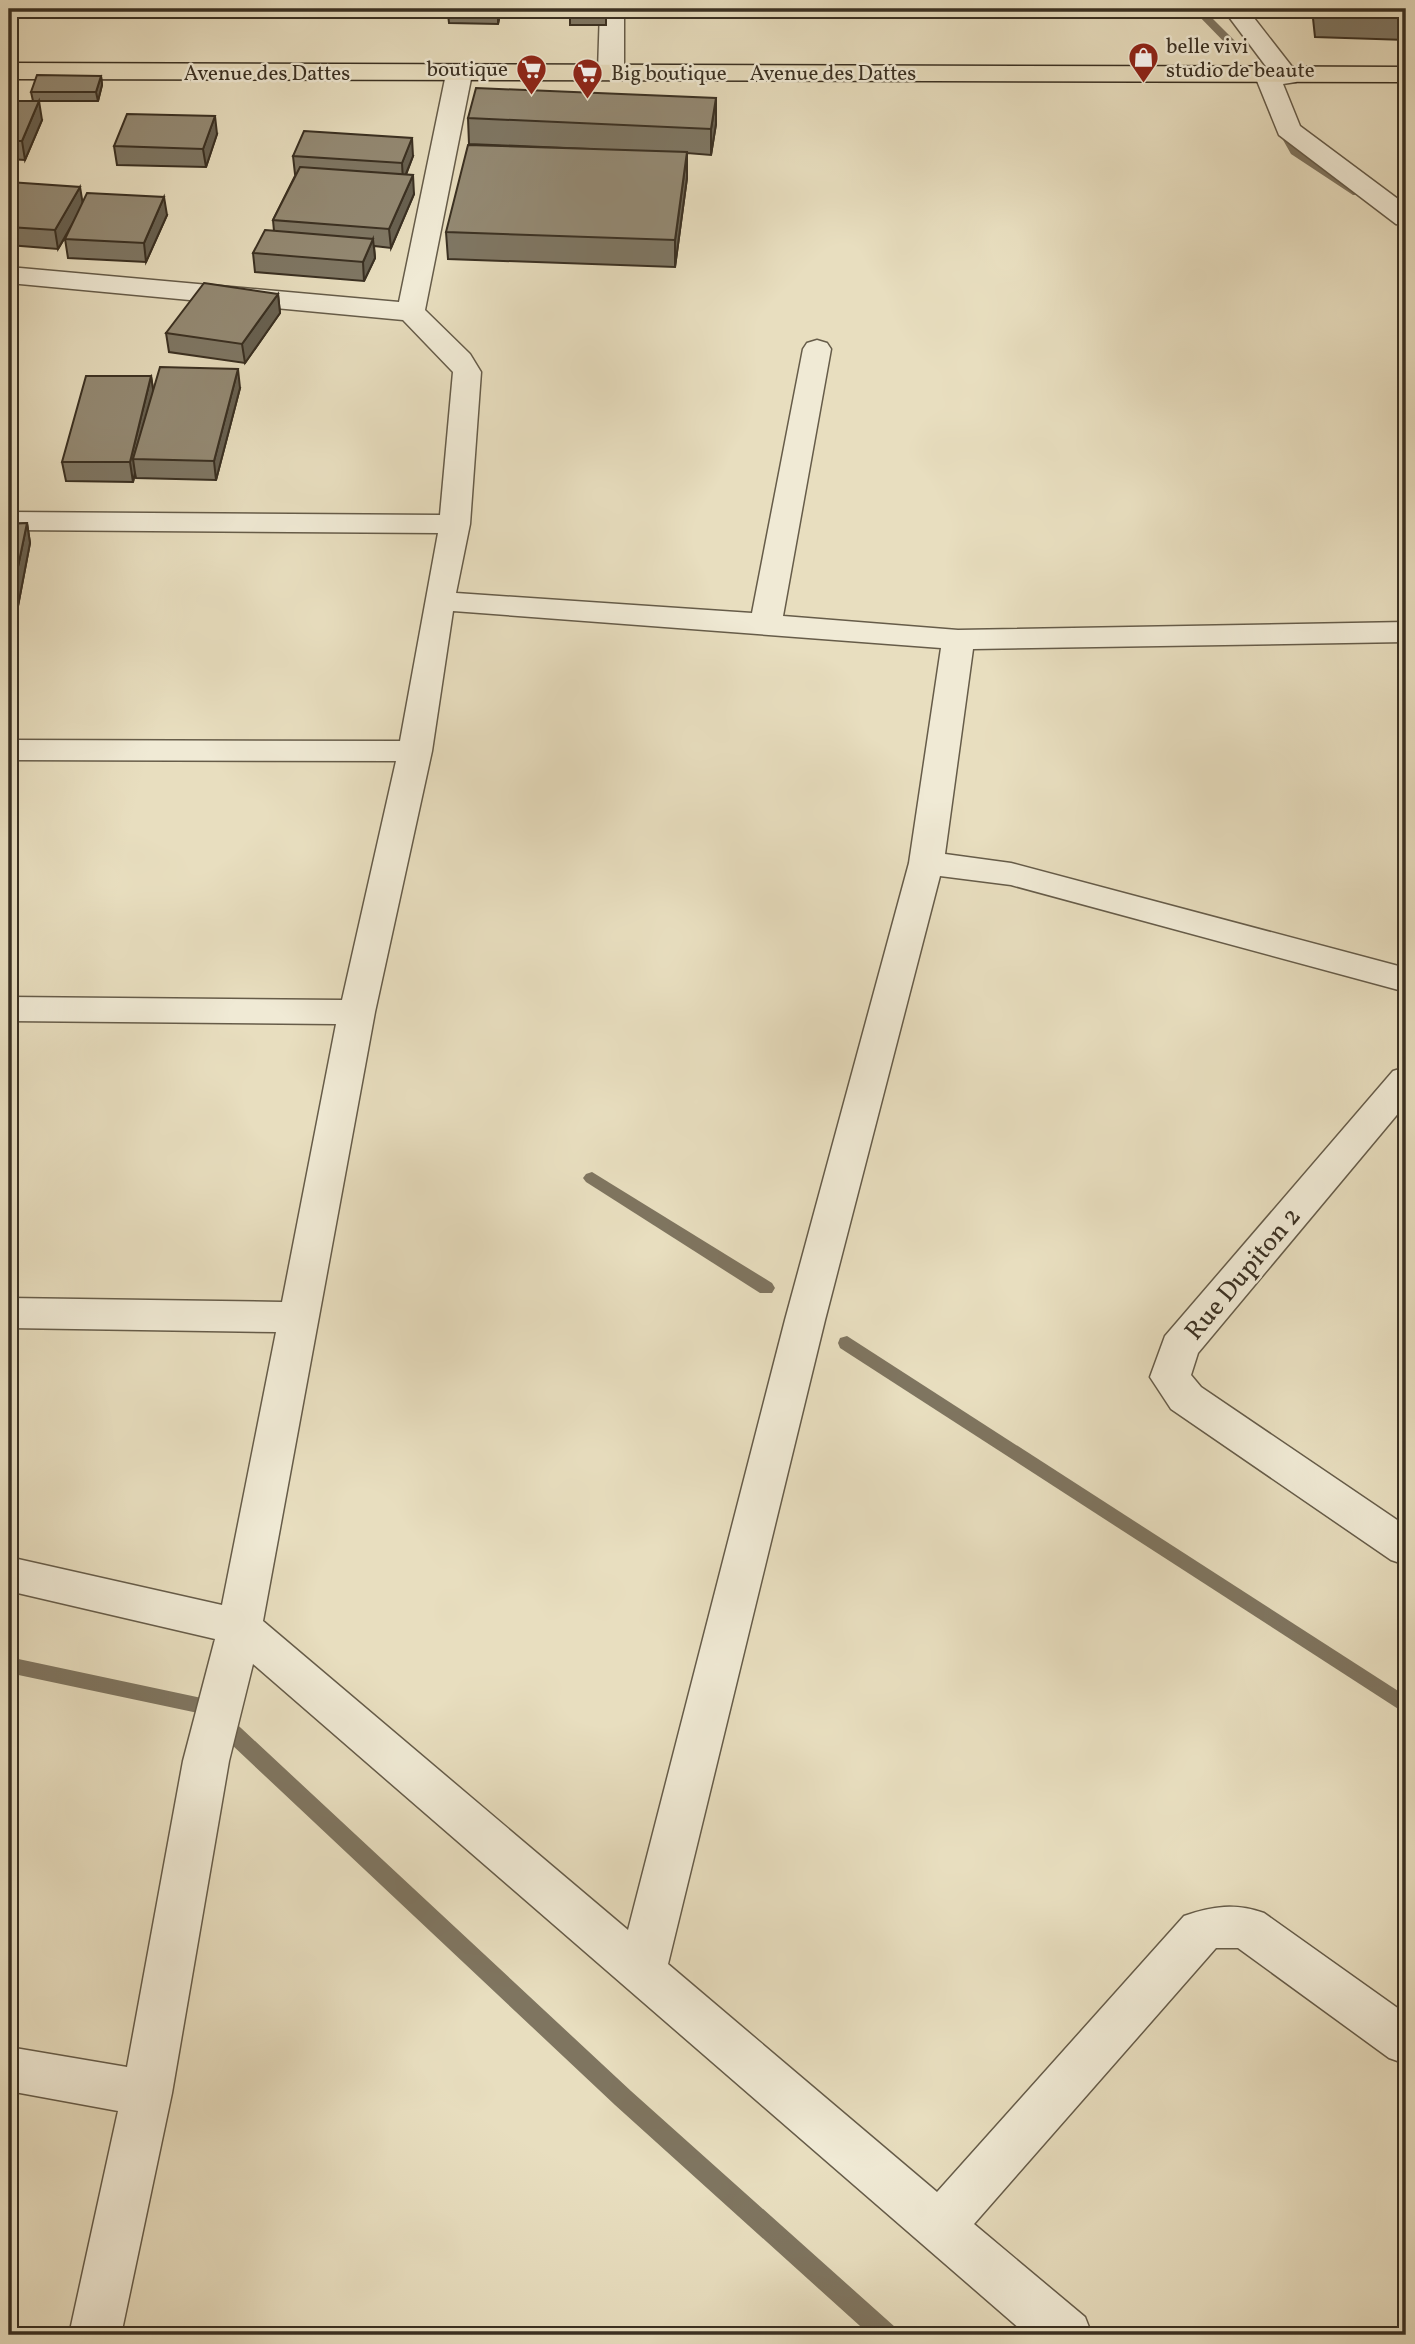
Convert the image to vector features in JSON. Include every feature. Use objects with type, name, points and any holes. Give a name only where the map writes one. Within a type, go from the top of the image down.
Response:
[{"type":"main road","name":"Avenue des Dattes","points":[[9,71],[1406,75]]},
{"type":"street","points":[[611,71],[612,9]]},
{"type":"street","points":[[1236,9],[1277,76],[1288,130],[1406,218]]},
{"type":"street","points":[[411,312],[459,74]]},
{"type":"street","points":[[9,275],[411,312],[460,360],[467,372],[455,524],[439,601],[415,751],[357,1012],[240,1627],[206,1761],[147,2093],[95,2335]]},
{"type":"street","points":[[766,624],[817,349]]},
{"type":"street","points":[[9,521],[455,524]]},
{"type":"street","points":[[439,601],[958,640],[1406,632]]},
{"type":"street","points":[[642,1970],[801,1334],[926,863],[958,640]]},
{"type":"street","points":[[9,750],[415,751]]},
{"type":"street","points":[[926,863],[1011,874],[1406,980]]},
{"type":"street","points":[[9,1009],[357,1012]]},
{"type":"street","name":"Rue Dupiton 2","points":[[1406,1080],[1179,1347],[1170,1377],[1186,1398],[1406,1548]]},
{"type":"street","points":[[9,1313],[299,1317]]},
{"type":"street","points":[[9,1574],[240,1627],[1066,2335]]},
{"type":"street","points":[[940,2225],[1201,1931],[1222,1926],[1247,1928],[1406,2042]]},
{"type":"street","points":[[9,2069],[147,2093]]},
{"type":"building","points":[[449,9],[499,9],[498,15],[448,14]]},
{"type":"building","points":[[570,9],[606,9],[606,16],[570,16]]},
{"type":"building","points":[[1318,9],[1406,9],[1406,14],[1318,12]]},
{"type":"building","points":[[37,75],[101,76],[96,92],[31,92]]},
{"type":"building","points":[[476,88],[716,98],[711,129],[468,118]]},
{"type":"building","points":[[9,101],[39,101],[22,141],[9,141]]},
{"type":"building","points":[[127,114],[215,116],[203,149],[114,146]]},
{"type":"building","points":[[304,131],[412,138],[402,163],[293,156]]},
{"type":"building","points":[[468,145],[687,152],[675,240],[446,232]]},
{"type":"building","points":[[300,167],[413,175],[389,229],[273,220]]},
{"type":"building","points":[[9,182],[80,187],[55,230],[9,227]]},
{"type":"building","points":[[87,193],[164,197],[144,243],[65,239]]},
{"type":"building","points":[[265,230],[373,239],[363,262],[253,253]]},
{"type":"building","points":[[204,283],[278,294],[242,344],[166,333]]},
{"type":"building","points":[[160,367],[238,369],[214,461],[133,459]]},
{"type":"building","points":[[86,376],[151,376],[130,462],[62,462]]},
{"type":"building","points":[[27,523],[14,586],[9,586],[9,524]]},
{"type":"waterway","points":[[1197,9],[1237,49]]},
{"type":"waterway","points":[[1280,124],[1295,151],[1357,192]]},
{"type":"waterway","points":[[592,1178],[766,1288]]},
{"type":"waterway","points":[[847,1343],[1406,1706]]},
{"type":"waterway","points":[[9,1665],[204,1706],[623,2098],[887,2335]]},
{"type":"place","name":"belle vivi studio de beaute","points":[[1143,85]]},
{"type":"place","name":"boutique","points":[[531,96]]},
{"type":"place","name":"Big boutique","points":[[588,100]]}]
